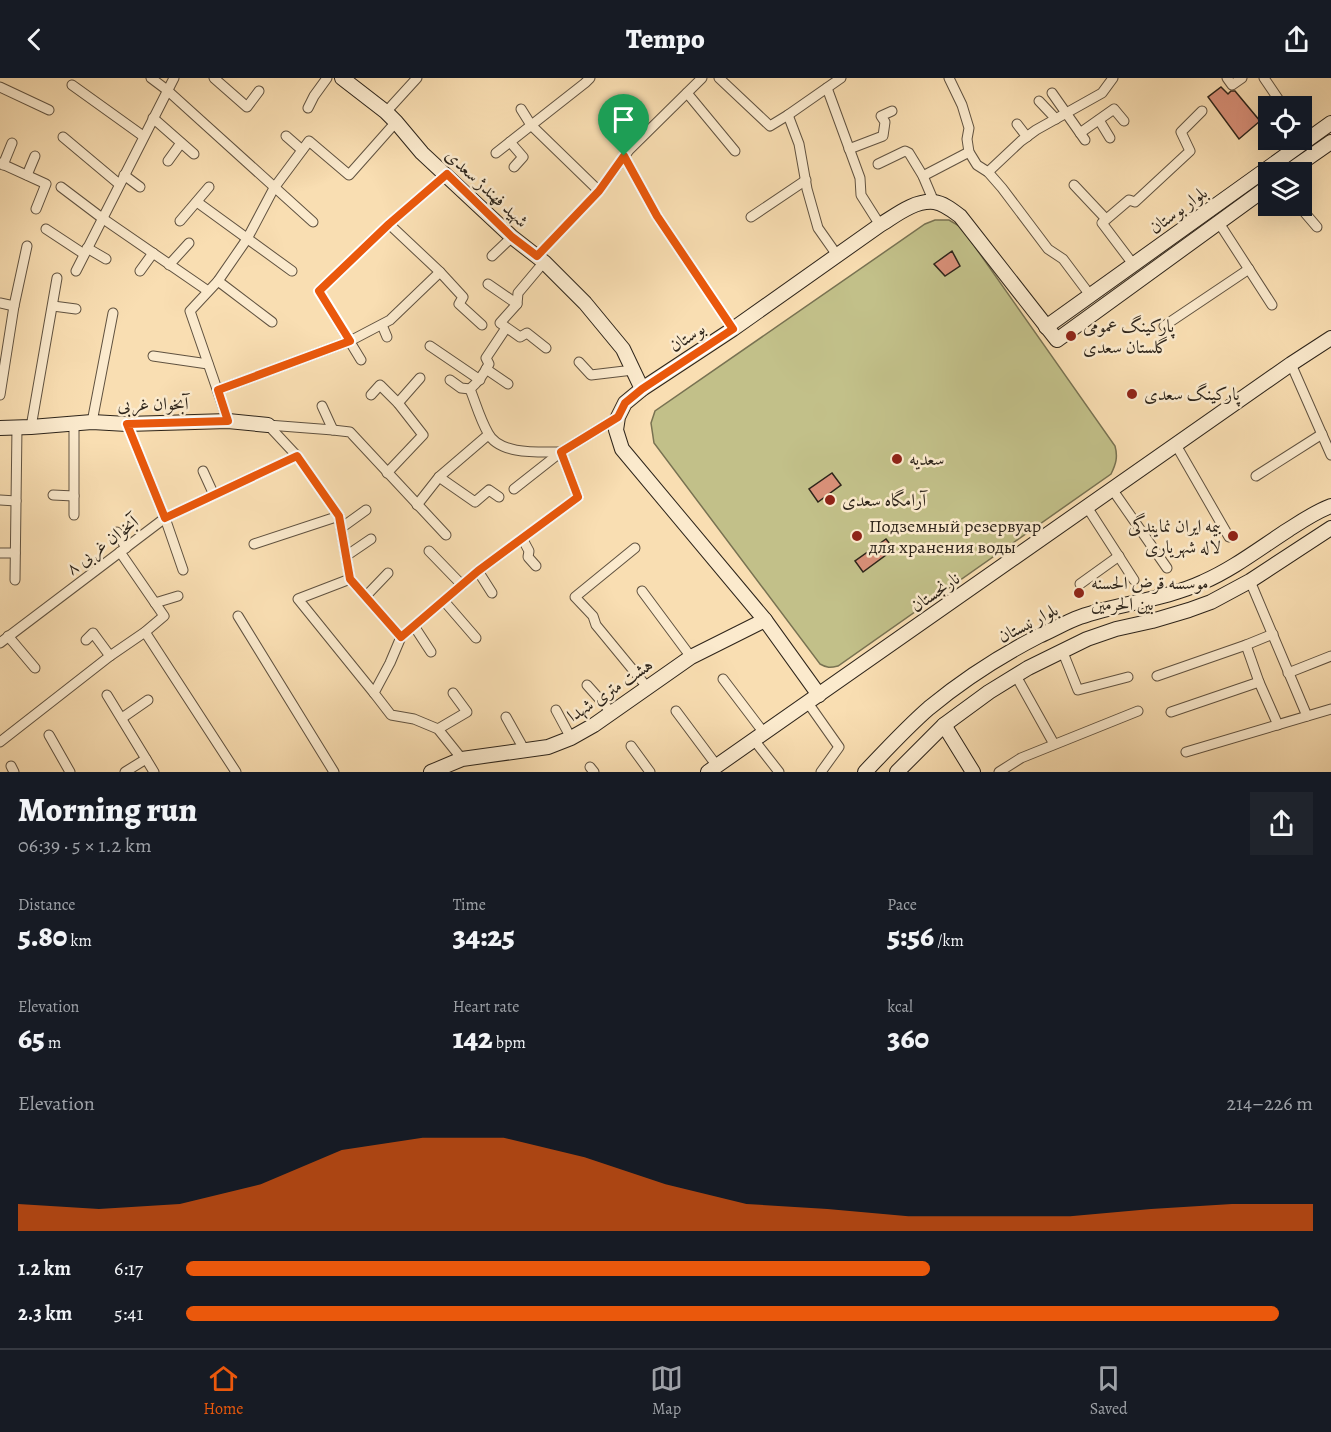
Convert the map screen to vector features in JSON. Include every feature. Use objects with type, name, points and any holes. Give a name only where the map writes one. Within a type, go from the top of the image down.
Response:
[{"type":"street","points":[[151,78],[313,222]]},
{"type":"street","points":[[76,271],[143,135],[174,78]]},
{"type":"street","points":[[214,78],[247,106],[260,91]]},
{"type":"street","points":[[308,108],[327,78]]},
{"type":"street","name":"شهید فهندژ سعدی","points":[[342,78],[391,117],[422,153],[512,237],[541,259],[585,303],[623,349],[642,389]]},
{"type":"street","points":[[228,421],[190,311],[218,281],[247,239],[274,188],[309,141],[350,175],[417,78]]},
{"type":"street","points":[[496,153],[590,78]]},
{"type":"street","points":[[450,380],[461,388],[470,389],[480,380],[489,364],[486,358],[517,304],[518,293],[541,259],[599,191],[629,150],[702,78]]},
{"type":"street","points":[[719,78],[770,126],[841,78]]},
{"type":"street","points":[[988,172],[1027,137],[1102,93],[1113,78]]},
{"type":"street","points":[[1227,78],[1232,85],[1242,78]]},
{"type":"street","points":[[1264,78],[1276,96]]},
{"type":"street","points":[[952,79],[969,128],[967,139],[969,152],[978,165],[988,172],[1002,188],[1048,249],[1063,259],[1090,296]]},
{"type":"street","points":[[72,85],[143,135]]},
{"type":"street","points":[[0,87],[48,110]]},
{"type":"street","points":[[827,88],[860,178],[861,195],[880,225]]},
{"type":"street","points":[[687,93],[735,151]]},
{"type":"street","points":[[1052,93],[1083,136],[1114,109],[1124,121]]},
{"type":"street","points":[[1039,101],[1056,119]]},
{"type":"street","points":[[521,109],[531,125],[599,191]]},
{"type":"street","points":[[849,149],[883,136],[885,122],[881,116],[892,111]]},
{"type":"street","points":[[1133,264],[1102,223],[1129,200],[1135,202],[1190,151],[1181,132],[1202,111]]},
{"type":"street","points":[[788,115],[799,144],[818,228],[837,255]]},
{"type":"street","points":[[153,118],[194,154]]},
{"type":"street","points":[[1099,120],[1110,138]]},
{"type":"street","name":"بلوار بوستان","points":[[1312,133],[1331,123]]},
{"type":"street","points":[[1017,124],[1027,137]]},
{"type":"street","points":[[286,136],[302,150]]},
{"type":"street","points":[[63,137],[122,179],[140,187]]},
{"type":"street","points":[[510,142],[523,157],[514,167]]},
{"type":"street","points":[[1303,162],[1331,142]]},
{"type":"street","points":[[12,143],[1,164],[46,184],[36,209]]},
{"type":"street","points":[[168,161],[181,143]]},
{"type":"street","points":[[1312,148],[1316,153]]},
{"type":"street","name":"بلوار بوستان","points":[[1258,194],[1057,340],[1046,327],[1286,150]]},
{"type":"street","points":[[878,164],[905,151],[909,153],[923,176],[934,202],[948,207],[960,216],[1046,327]]},
{"type":"street","points":[[923,176],[969,152]]},
{"type":"street","points":[[27,175],[35,156]]},
{"type":"street","points":[[624,156],[657,216],[733,329]]},
{"type":"street","points":[[361,360],[319,291],[389,224],[447,174]]},
{"type":"street","points":[[751,217],[806,180]]},
{"type":"street","points":[[1074,185],[1106,219]]},
{"type":"street","points":[[61,187],[208,291]]},
{"type":"street","points":[[180,221],[210,187]]},
{"type":"street","points":[[197,202],[292,271]]},
{"type":"street","name":"بوستان","points":[[618,417],[625,403],[642,389],[733,329],[880,225],[902,211],[920,204],[934,202]]},
{"type":"street","points":[[1308,216],[1317,227]]},
{"type":"street","points":[[1219,223],[1272,305]]},
{"type":"street","points":[[389,224],[440,272],[463,297],[459,304],[482,325]]},
{"type":"street","points":[[46,229],[106,259]]},
{"type":"street","points":[[492,256],[512,237]]},
{"type":"street","points":[[169,265],[189,243]]},
{"type":"street","points":[[0,395],[14,306],[27,246]]},
{"type":"street","points":[[140,271],[153,253]]},
{"type":"street","points":[[1164,327],[1249,269]]},
{"type":"street","points":[[218,390],[350,341],[382,325],[440,272]]},
{"type":"street","points":[[15,580],[16,501],[24,427],[53,306],[57,278]]},
{"type":"street","points":[[218,281],[272,322]]},
{"type":"street","points":[[488,284],[517,304]]},
{"type":"street","points":[[0,303],[14,306]]},
{"type":"street","points":[[53,306],[76,309]]},
{"type":"street","points":[[92,422],[113,314]]},
{"type":"street","points":[[382,325],[387,337]]},
{"type":"street","points":[[503,325],[520,337],[527,333],[546,348]]},
{"type":"street","name":"نارنجستان","points":[[712,769],[1331,338]]},
{"type":"street","points":[[430,346],[480,380]]},
{"type":"street","points":[[153,356],[208,364]]},
{"type":"street","points":[[579,362],[591,375],[633,370]]},
{"type":"street","points":[[1291,364],[1331,455]]},
{"type":"street","points":[[486,369],[508,384]]},
{"type":"street","points":[[398,403],[420,378]]},
{"type":"street","points":[[371,395],[380,385],[398,403],[423,435],[387,473]]},
{"type":"street","points":[[470,389],[488,435],[500,446],[526,452],[561,452]]},
{"type":"street","points":[[322,406],[333,430]]},
{"type":"street","points":[[514,489],[561,452],[618,417]]},
{"type":"street","points":[[618,417],[616,430],[622,449],[765,620],[814,699],[839,747],[821,772]]},
{"type":"street","name":"آبخوان غربی","points":[[0,428],[92,422],[127,424],[228,421],[268,425]]},
{"type":"street","points":[[74,424],[74,515]]},
{"type":"street","points":[[127,424],[165,518],[183,570]]},
{"type":"street","points":[[268,425],[350,432],[446,535]]},
{"type":"street","points":[[268,425],[297,456],[339,516],[350,579],[401,637]]},
{"type":"street","points":[[1256,476],[1331,425]]},
{"type":"street","points":[[417,505],[439,477],[488,435]]},
{"type":"street","points":[[1176,445],[1229,537]]},
{"type":"street","points":[[374,693],[401,637],[478,571],[578,497],[561,452]]},
{"type":"street","name":"آبخوان غربی ۸","points":[[0,643],[165,518],[297,456]]},
{"type":"street","points":[[203,471],[214,495]]},
{"type":"street","points":[[439,477],[475,502],[489,490],[499,497]]},
{"type":"street","points":[[1112,489],[1167,568]]},
{"type":"street","points":[[53,495],[74,496]]},
{"type":"street","points":[[0,500],[16,501]]},
{"type":"street","name":"بلوار نیستان","points":[[865,772],[904,731],[930,708],[976,672],[1019,646],[1080,618],[1182,590],[1202,582],[1243,560],[1317,511],[1331,506]]},
{"type":"street","points":[[1087,507],[1134,580]]},
{"type":"street","points":[[341,528],[366,510]]},
{"type":"street","points":[[254,544],[339,516]]},
{"type":"street","points":[[897,772],[944,726],[989,693],[1062,650],[1116,629],[1152,621],[1210,602],[1250,581],[1331,528]]},
{"type":"street","points":[[0,742],[164,616],[123,550],[117,532]]},
{"type":"street","points":[[346,556],[371,538]]},
{"type":"street","points":[[522,538],[529,551],[528,557],[537,566]]},
{"type":"street","points":[[635,548],[575,597],[647,687]]},
{"type":"street","points":[[429,551],[462,585]]},
{"type":"street","points":[[0,553],[15,553]]},
{"type":"street","points":[[1080,584],[1119,556]]},
{"type":"street","points":[[478,571],[492,593]]},
{"type":"street","points":[[366,596],[388,573]]},
{"type":"street","points":[[350,579],[298,599],[391,715],[414,719],[438,729],[459,765]]},
{"type":"street","points":[[1250,581],[1306,716]]},
{"type":"street","points":[[642,591],[691,657]]},
{"type":"street","points":[[155,603],[177,596]]},
{"type":"street","points":[[444,601],[476,638]]},
{"type":"street","points":[[238,616],[334,772]]},
{"type":"street","name":"هشت متری شهدا","points":[[431,772],[548,747],[572,738],[612,713],[691,657],[765,620]]},
{"type":"street","points":[[414,626],[431,652]]},
{"type":"street","points":[[145,632],[236,772]]},
{"type":"street","points":[[86,640],[93,633],[110,656]]},
{"type":"street","points":[[1157,676],[1273,634]]},
{"type":"street","points":[[8,636],[35,668]]},
{"type":"street","points":[[1246,645],[1278,725]]},
{"type":"street","points":[[1062,650],[1078,690],[1128,677]]},
{"type":"street","points":[[1288,673],[1331,656]]},
{"type":"street","points":[[1016,676],[1054,744]]},
{"type":"street","points":[[723,679],[779,772]]},
{"type":"street","points":[[1171,712],[1259,682]]},
{"type":"street","points":[[587,685],[612,713]]},
{"type":"street","points":[[438,729],[467,712],[453,693]]},
{"type":"street","points":[[107,695],[154,772]]},
{"type":"street","points":[[122,718],[148,700]]},
{"type":"street","points":[[1186,752],[1331,709]]},
{"type":"street","points":[[556,710],[572,738]]},
{"type":"street","points":[[676,711],[712,769]]},
{"type":"street","points":[[999,772],[1021,758],[1138,711]]},
{"type":"street","points":[[506,717],[525,751]]},
{"type":"street","points":[[944,726],[973,772]]},
{"type":"street","points":[[49,735],[70,772]]},
{"type":"street","points":[[631,746],[650,772]]},
{"type":"street","points":[[124,772],[146,759]]},
{"type":"shaded area","points":[[935,220],[949,220],[961,227],[1115,446],[1115,464],[1111,474],[838,666],[827,667],[820,664],[654,443],[651,423],[655,411],[925,224]]},
{"type":"building","points":[[1221,87],[1228,94],[1235,91],[1258,119],[1258,123],[1239,139],[1208,97]]},
{"type":"building","points":[[952,251],[960,266],[945,276],[934,264]]},
{"type":"building","name":"آرامگاه سعدی","points":[[832,473],[841,485],[818,502],[809,489]]},
{"type":"building","points":[[886,539],[894,549],[863,572],[855,561]]},
{"type":"place","name":"پارکینگ عمومی گلستان سعدی","points":[[1071,336]]},
{"type":"place","name":"پارکینگ سعدی","points":[[1132,394]]},
{"type":"place","name":"سعدیه","points":[[897,459]]},
{"type":"place","name":"آرامگاه سعدی","points":[[830,500]]},
{"type":"place","name":"Подземный резервуар для хранения воды","points":[[857,536]]},
{"type":"place","name":"بیمه ایران نمایندگی لاله شهریاری","points":[[1233,536]]},
{"type":"place","name":"موسسه قرض الحسنه بین الحرمین","points":[[1079,593]]},
{"type":"route","points":[[624,156],[657,216],[733,329],[642,389],[625,403],[618,417],[561,452],[578,497],[478,571],[401,637],[350,579],[339,516],[297,456],[165,518],[127,424],[228,421],[218,390],[350,341],[319,291],[389,224],[447,174],[512,237],[537,256],[599,191],[624,156]]}]
